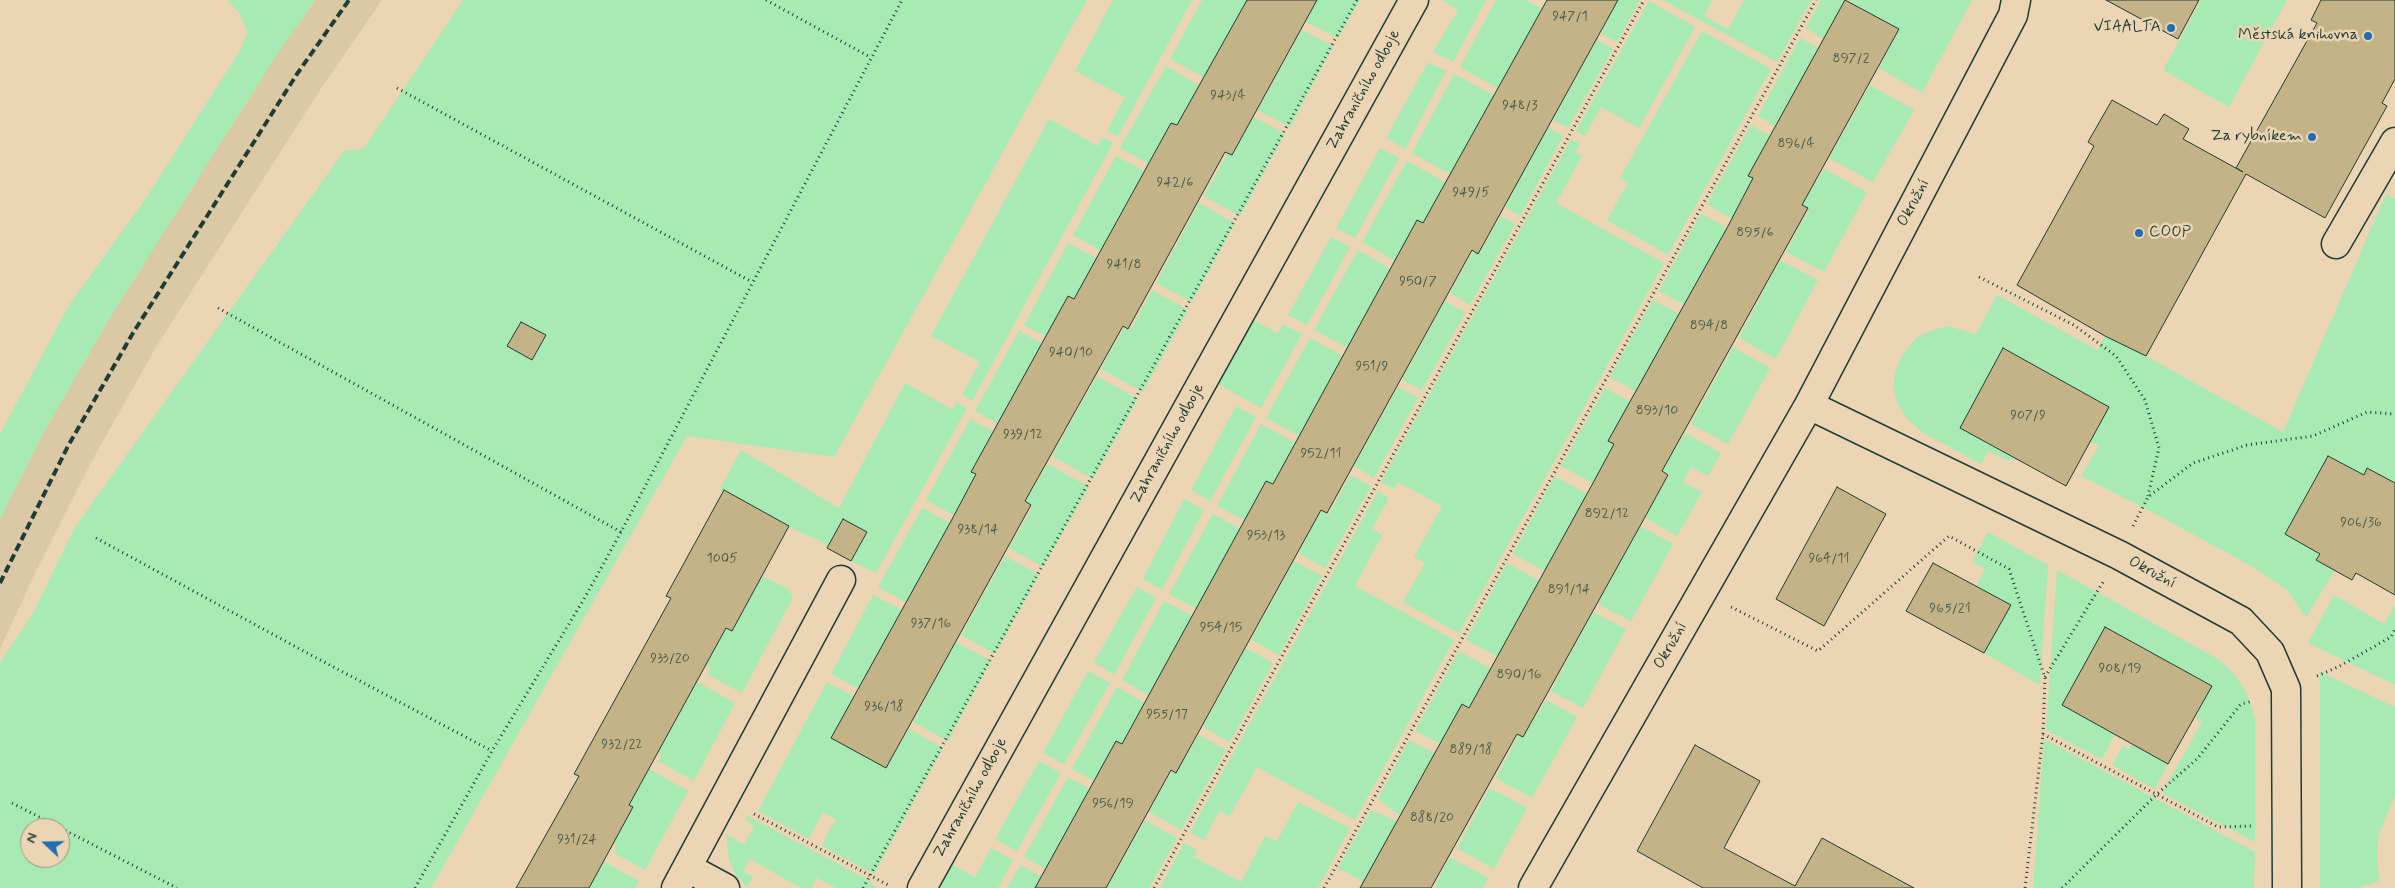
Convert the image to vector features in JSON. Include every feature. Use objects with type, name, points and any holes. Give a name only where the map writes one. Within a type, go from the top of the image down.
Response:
[{"type":"street","name":"Zahraničního odboje","points":[[922,888],[1414,0]]},
{"type":"street","name":"Okružní","points":[[1533,888],[1809,405],[2013,15],[2016,0]]},
{"type":"street","points":[[2336,244],[2395,142]]},
{"type":"street","name":"Okružní","points":[[1809,405],[2119,555],[2241,621],[2270,652],[2286,689],[2286,888]]},
{"type":"street","points":[[725,888],[682,878],[841,580]]},
{"type":"path","points":[[766,0],[870,57]]},
{"type":"path","points":[[415,888],[492,751],[584,599],[621,532],[686,412],[870,57],[902,0]]},
{"type":"path","points":[[863,888],[1357,0]]},
{"type":"path","points":[[1154,888],[1644,0]]},
{"type":"path","points":[[1324,888],[1816,0]]},
{"type":"path","points":[[396,88],[752,282]]},
{"type":"path","points":[[1978,278],[2074,325],[2116,356],[2145,400],[2159,448],[2148,497],[2119,555],[2045,678]]},
{"type":"path","points":[[218,308],[621,532]]},
{"type":"path","points":[[2148,497],[2193,463],[2247,445],[2313,436],[2367,412],[2395,414]]},
{"type":"path","points":[[1702,592],[1818,651],[1949,536],[2009,569],[2045,678],[2043,734],[2025,888]]},
{"type":"path","points":[[96,538],[492,751]]},
{"type":"path","points":[[2062,888],[2157,794],[2197,759],[2241,704],[2286,689],[2338,668],[2391,637],[2395,629]]},
{"type":"path","points":[[2043,734],[2218,827],[2286,825]]},
{"type":"path","points":[[725,798],[869,876],[895,888]]},
{"type":"path","points":[[12,804],[177,888]]},
{"type":"shaded area","points":[[315,0],[382,0],[320,90],[156,347],[93,459],[37,569],[0,649],[0,519],[44,432],[109,319],[274,59]]},
{"type":"green space","points":[[227,0],[315,0],[274,59],[109,319],[44,432],[0,519],[0,434],[69,305],[146,198],[241,49],[247,32],[240,14]]},
{"type":"green space","points":[[463,0],[1087,0],[834,457],[687,436],[431,888],[0,888],[0,662],[32,615],[75,527],[344,151],[364,148]]},
{"type":"green space","points":[[1113,0],[1192,0],[1118,136],[1107,131],[1125,97],[1075,71]]},
{"type":"green space","points":[[1202,0],[1247,0],[1205,78],[1170,59]]},
{"type":"green space","points":[[1317,0],[1360,0],[1338,38],[1306,22]]},
{"type":"green space","points":[[1442,0],[1486,0],[1453,62],[1433,52],[1458,10]]},
{"type":"green space","points":[[1496,0],[1526,0],[1543,9],[1499,89],[1460,67]]},
{"type":"green space","points":[[1618,0],[1640,0],[1617,42],[1601,34]]},
{"type":"green space","points":[[1663,0],[1712,0],[1704,16],[1728,29],[1744,0],[1811,0],[1777,62]]},
{"type":"green space","points":[[1821,0],[1845,0],[1824,39],[1806,28]]},
{"type":"green space","points":[[1847,0],[1972,0],[1922,93],[1879,68],[1899,29]]},
{"type":"green space","points":[[2201,0],[2287,0],[2229,107],[2163,70]]},
{"type":"green space","points":[[1649,1],[1695,27],[1639,128],[1601,107],[1585,136],[1576,131]]},
{"type":"green space","points":[[1302,30],[1333,46],[1290,127],[1258,110]]},
{"type":"green space","points":[[1702,31],[1771,69],[1668,255],[1607,220],[1628,183],[1620,178]]},
{"type":"green space","points":[[1800,38],[1818,48],[1775,126],[1758,116]]},
{"type":"green space","points":[[1597,40],[1613,49],[1568,128],[1553,120]]},
{"type":"green space","points":[[1428,62],[1446,71],[1405,149],[1386,138]]},
{"type":"green space","points":[[1166,66],[1200,86],[1178,126],[1171,123],[1149,164],[1120,148]]},
{"type":"green space","points":[[1454,74],[1495,96],[1452,175],[1412,153]]},
{"type":"green space","points":[[1870,85],[1914,110],[1873,182],[1829,158]]},
{"type":"green space","points":[[1254,117],[1285,134],[1240,216],[1204,196],[1228,153],[1232,155]]},
{"type":"green space","points":[[1049,119],[1098,146],[1102,137],[1113,143],[972,401],[962,394],[980,362],[931,336]]},
{"type":"green space","points":[[1751,125],[1770,136],[1748,175],[1753,178],[1732,219],[1707,204]]},
{"type":"green space","points":[[1548,127],[1563,136],[1520,216],[1505,207]]},
{"type":"green space","points":[[1571,139],[1580,144],[1575,152],[1582,156],[1556,203],[1664,263],[1459,633],[1403,602],[1425,563],[1414,557],[1442,506],[1398,482],[1393,489],[1381,482]]},
{"type":"green space","points":[[1380,148],[1399,158],[1355,238],[1336,228]]},
{"type":"green space","points":[[1116,156],[1144,171],[1101,251],[1073,235]]},
{"type":"green space","points":[[1407,161],[1447,183],[1425,224],[1396,261],[1362,242]]},
{"type":"green space","points":[[1824,169],[1867,192],[1824,272],[1786,252],[1809,209],[1802,205]]},
{"type":"green space","points":[[2386,194],[2395,199],[2395,483],[2368,468],[2364,475],[2328,456],[2285,534],[2320,554],[2316,560],[2335,570],[2306,617],[2287,590],[2253,567],[2081,476],[2099,446],[2091,442],[2109,407],[2003,349],[1960,428],[2016,458],[2009,461],[1988,451],[1981,464],[1922,432],[1906,418],[1898,403],[1893,388],[1895,373],[1900,359],[1915,339],[1930,331],[1947,326],[1976,334],[1997,295],[2097,350],[2106,334],[2283,432]]},
{"type":"green space","points":[[1199,203],[1235,223],[1192,302],[1156,283]]},
{"type":"green space","points":[[1701,213],[1727,228],[1685,305],[1659,291]]},
{"type":"green space","points":[[1501,216],[1515,224],[1470,305],[1450,293],[1474,250],[1480,253]]},
{"type":"green space","points":[[1331,237],[1350,247],[1307,325],[1288,315]]},
{"type":"green space","points":[[1068,243],[1098,259],[1076,299],[1068,296],[1047,337],[1024,325]]},
{"type":"green space","points":[[1358,250],[1391,269],[1348,348],[1314,330]]},
{"type":"green space","points":[[1780,260],[1818,280],[1776,359],[1739,338]]},
{"type":"green space","points":[[1152,290],[1188,310],[1143,392],[1101,369],[1125,326],[1131,329]]},
{"type":"green space","points":[[1653,300],[1679,314],[1637,392],[1610,377]]},
{"type":"green space","points":[[1445,301],[1465,313],[1422,390],[1402,380]]},
{"type":"green space","points":[[1253,320],[1278,333],[1283,324],[1302,334],[1261,408],[1218,384]]},
{"type":"green space","points":[[1019,331],[1043,344],[999,424],[975,411]]},
{"type":"green space","points":[[1310,338],[1343,356],[1300,436],[1266,418]]},
{"type":"green space","points":[[1733,347],[1770,368],[1728,444],[1691,424]]},
{"type":"green space","points":[[1097,376],[1138,399],[1093,479],[1052,456]]},
{"type":"green space","points":[[905,383],[953,410],[956,402],[967,408],[876,573],[851,561],[867,532],[843,519],[827,548],[823,542],[799,532],[720,489],[741,450],[839,508]]},
{"type":"green space","points":[[1398,387],[1418,398],[1374,478],[1354,466]]},
{"type":"green space","points":[[1605,388],[1631,402],[1608,441],[1614,444],[1593,483],[1561,466]]},
{"type":"green space","points":[[1236,406],[1256,417],[1210,501],[1191,490]]},
{"type":"green space","points":[[970,419],[994,432],[971,471],[976,474],[954,515],[926,500]]},
{"type":"green space","points":[[1261,424],[1296,443],[1273,484],[1266,481],[1246,521],[1217,506]]},
{"type":"green space","points":[[1685,433],[1721,453],[1708,476],[1691,467],[1683,482],[1702,492],[1677,536],[1644,517],[1670,475],[1662,471]]},
{"type":"green space","points":[[1048,464],[1089,487],[1043,567],[1009,548],[1033,506],[1025,501]]},
{"type":"green space","points":[[1350,475],[1371,486],[1325,568],[1299,553],[1321,510],[1329,514]]},
{"type":"green space","points":[[1555,476],[1587,494],[1544,571],[1513,554]]},
{"type":"green space","points":[[1378,491],[1389,498],[1372,529],[1382,535],[1355,586],[1454,640],[1355,820],[1257,767],[1230,816],[1219,811],[1204,840],[1190,832]]},
{"type":"green space","points":[[1184,499],[1204,510],[1162,590],[1143,579]]},
{"type":"green space","points":[[922,508],[950,523],[907,603],[878,587]]},
{"type":"green space","points":[[1213,514],[1241,529],[1197,609],[1169,594]]},
{"type":"green space","points":[[1640,526],[1673,544],[1631,621],[1598,604]]},
{"type":"green space","points":[[1988,532],[2048,565],[2040,685],[1984,653],[2011,605],[1976,586],[1985,569],[1972,561]]},
{"type":"green space","points":[[1005,556],[1039,575],[995,654],[961,635]]},
{"type":"green space","points":[[1294,561],[1322,576],[1279,655],[1251,640]]},
{"type":"green space","points":[[1507,563],[1540,581],[1498,657],[1466,640]]},
{"type":"green space","points":[[2057,570],[2218,659],[2235,675],[2247,694],[2255,719],[2255,842],[2162,793],[2202,722],[2196,717],[2211,686],[2105,627],[2062,705],[2115,734],[2102,759],[2046,730]]},
{"type":"green space","points":[[762,576],[788,589],[793,597],[742,693],[707,674],[711,668],[706,665],[726,628],[732,631]]},
{"type":"green space","points":[[1137,587],[1156,598],[1114,675],[1094,662]]},
{"type":"green space","points":[[873,595],[902,610],[859,689],[831,674]]},
{"type":"green space","points":[[2334,595],[2384,624],[2395,605],[2395,685],[2308,643]]},
{"type":"green space","points":[[1164,601],[1193,616],[1150,696],[1122,680]]},
{"type":"green space","points":[[1593,612],[1626,629],[1583,708],[1551,691]]},
{"type":"green space","points":[[956,642],[991,661],[948,741],[913,722]]},
{"type":"green space","points":[[1246,648],[1273,663],[1230,742],[1203,727]]},
{"type":"green space","points":[[1459,651],[1491,669],[1469,708],[1463,704],[1441,744],[1415,731]]},
{"type":"green space","points":[[1088,671],[1110,683],[1064,764],[1043,753]]},
{"type":"green space","points":[[2320,672],[2395,707],[2395,796],[2379,833],[2377,854],[2379,881],[2358,888],[2320,888]]},
{"type":"green space","points":[[697,682],[735,703],[694,781],[658,761],[662,754],[658,753]]},
{"type":"green space","points":[[827,682],[855,697],[832,738],[886,768],[909,729],[943,748],[874,874],[822,846],[830,828],[837,820],[823,812],[809,839],[758,811]]},
{"type":"green space","points":[[1117,687],[1145,703],[1122,744],[1115,741],[1094,781],[1072,769]]},
{"type":"green space","points":[[1546,700],[1577,717],[1532,798],[1496,778],[1519,734],[1523,737]]},
{"type":"green space","points":[[1199,735],[1226,750],[1181,830],[1149,812],[1172,771],[1176,773]]},
{"type":"green space","points":[[2044,739],[2255,852],[2254,888],[2033,888]]},
{"type":"green space","points":[[1409,740],[1435,753],[1399,815],[1378,799]]},
{"type":"green space","points":[[2133,743],[2168,764],[2155,789],[2112,765],[2123,746],[2129,749]]},
{"type":"green space","points":[[1039,761],[1061,773],[1017,851],[995,839]]},
{"type":"green space","points":[[649,769],[688,791],[645,870],[614,853],[617,846],[613,844],[633,808],[629,805]]},
{"type":"green space","points":[[1068,777],[1090,789],[1046,869],[1024,857]]},
{"type":"green space","points":[[1490,788],[1527,808],[1494,869],[1457,848]]},
{"type":"green space","points":[[1298,802],[1350,828],[1318,888],[1160,888],[1184,843],[1197,850],[1194,857],[1241,882],[1265,836],[1277,841]]},
{"type":"green space","points":[[1371,810],[1396,821],[1396,823],[1365,883],[1338,868]]},
{"type":"green space","points":[[748,816],[870,881],[875,888],[836,888],[817,878],[811,888],[801,888],[750,859],[743,871],[753,877],[747,887],[735,874],[729,859],[726,834],[744,845],[754,826],[745,819]]},
{"type":"green space","points":[[1145,820],[1177,838],[1149,888],[1107,888]]},
{"type":"green space","points":[[991,848],[1013,860],[998,888],[938,888],[952,864],[975,877]]},
{"type":"green space","points":[[1450,857],[1488,878],[1483,888],[1434,888]]},
{"type":"green space","points":[[603,861],[639,881],[635,888],[589,888]]},
{"type":"green space","points":[[1021,865],[1042,877],[1036,888],[1007,888]]},
{"type":"building","points":[[1247,0],[1317,0],[1232,155],[1225,152],[1128,329],[1123,326],[1025,501],[1031,505],[886,768],[831,738],[950,523],[976,474],[971,472],[1068,296],[1074,299],[1171,123],[1177,125]]},
{"type":"building","points":[[1547,0],[1618,0],[1478,254],[1472,250],[1327,513],[1321,510],[1176,773],[1171,770],[1106,888],[1035,888],[1116,741],[1122,744],[1266,481],[1273,484],[1417,220],[1423,223]]},
{"type":"building","points":[[1845,0],[1899,29],[1802,205],[1808,208],[1662,471],[1668,475],[1523,737],[1517,734],[1431,888],[1360,888],[1462,704],[1469,708],[1593,483],[1614,444],[1608,441],[1727,228],[1753,178],[1748,176]]},
{"type":"building","name":"VIAALTA","points":[[2106,0],[2199,0],[2178,39]]},
{"type":"building","points":[[2321,0],[2395,0],[2395,79],[2382,103],[2387,106],[2325,218],[2246,174],[2146,356],[2105,336],[2017,285],[2094,146],[2088,142],[2112,100],[2157,125],[2164,114],[2189,129],[2183,139],[2243,172],[2236,168],[2317,23],[2311,20]]},
{"type":"building","points":[[521,322],[546,335],[532,360],[507,346]]},
{"type":"building","points":[[2003,348],[2109,407],[2066,486],[1960,428]]},
{"type":"building","points":[[2328,456],[2364,475],[2367,468],[2395,483],[2395,595],[2356,573],[2352,580],[2316,560],[2320,554],[2285,534]]},
{"type":"building","points":[[1837,487],[1886,514],[1824,626],[1776,599]]},
{"type":"building","points":[[724,490],[789,526],[732,631],[726,628],[629,805],[633,807],[589,888],[516,888],[579,776],[574,774],[671,598],[666,596]]},
{"type":"building","points":[[843,519],[867,532],[851,561],[827,548]]},
{"type":"building","points":[[1933,563],[2011,605],[1984,653],[1906,611]]},
{"type":"building","points":[[2105,627],[2212,686],[2168,764],[2062,705]]},
{"type":"building","points":[[1695,745],[1760,781],[1724,848],[1795,886],[1822,838],[1914,888],[1703,888],[1637,851]]},
{"type":"railway","points":[[0,583],[68,446],[133,333],[297,74],[349,0]]},
{"type":"place","name":"VIAALTA","points":[[2171,28]]},
{"type":"place","name":"Městská knihovna","points":[[2368,36]]},
{"type":"place","name":"Za rybníkem","points":[[2312,137]]},
{"type":"place","name":"COOP","points":[[2139,233]]}]
